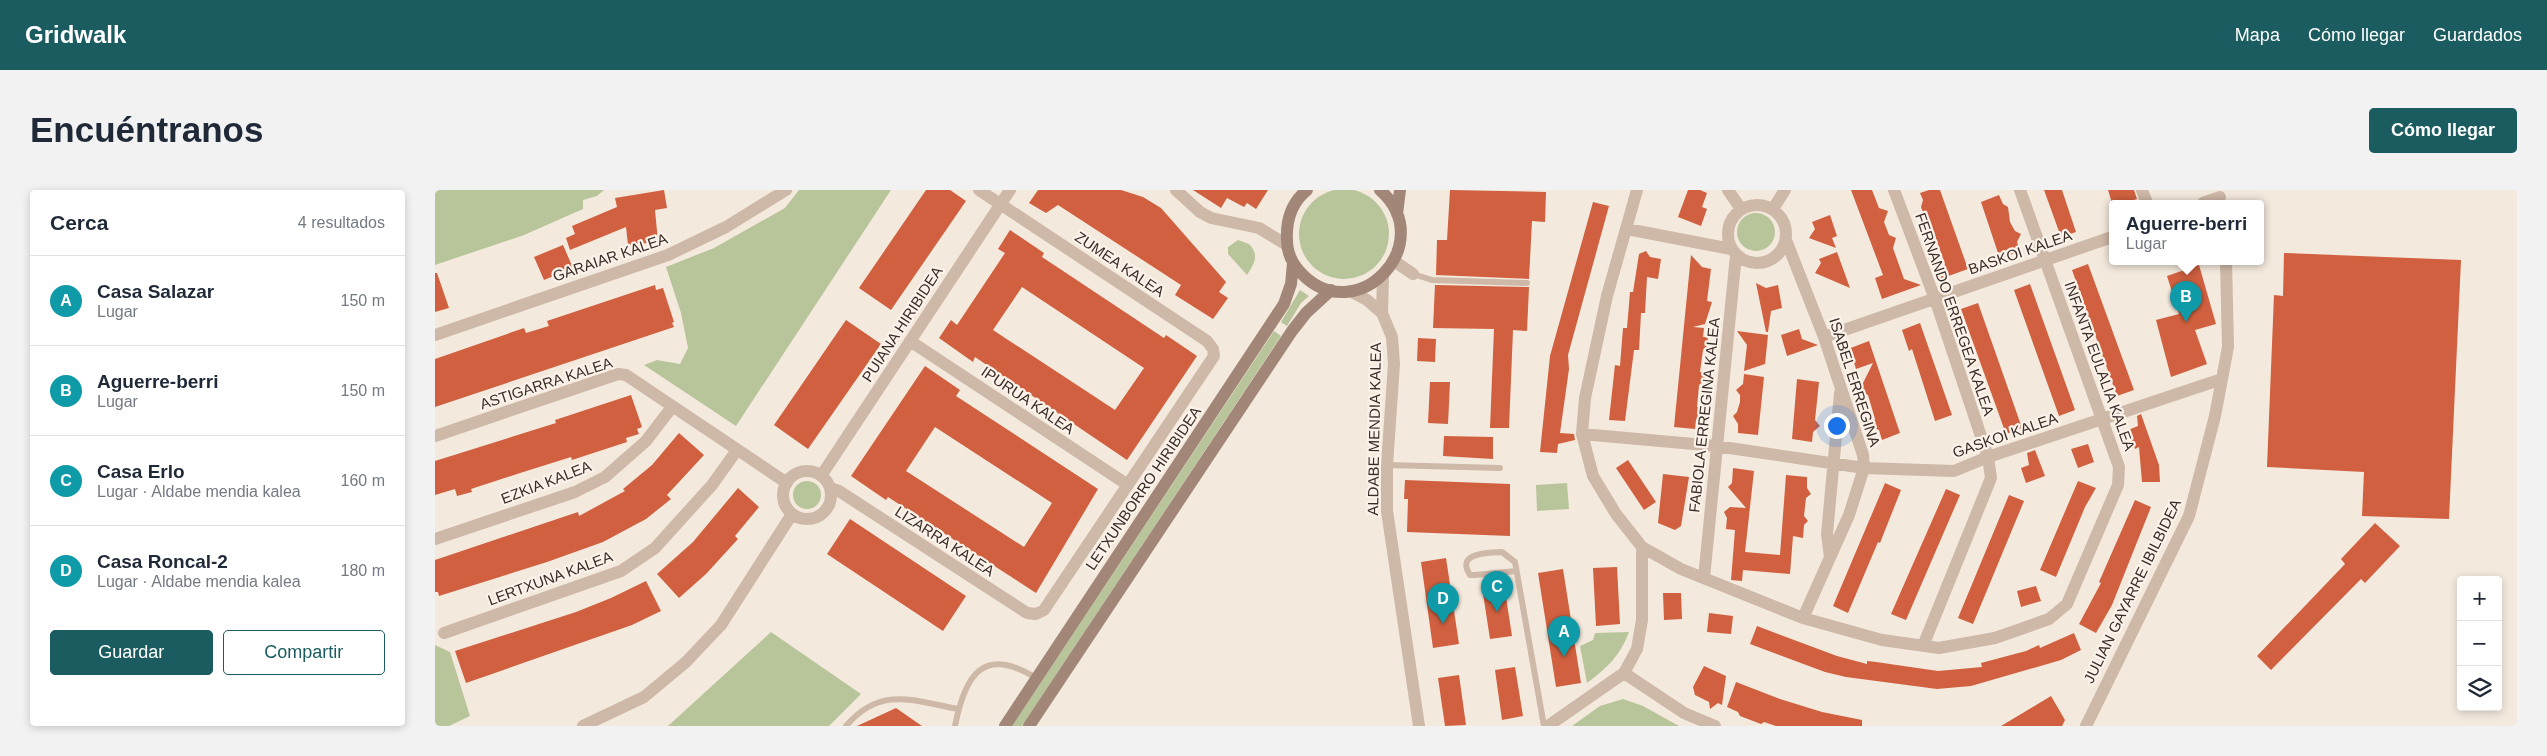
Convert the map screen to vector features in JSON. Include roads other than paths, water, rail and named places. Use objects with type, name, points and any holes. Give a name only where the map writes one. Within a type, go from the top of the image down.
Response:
[{"type":"main road","points":[[1307,190],[1291,210],[1286,227],[1287,245],[1293,263],[1313,283],[1331,290],[1350,291],[1368,286],[1383,276],[1394,261],[1400,242],[1397,214],[1400,190]]},
{"type":"main road","points":[[1380,190],[1397,214]]},
{"type":"main road","name":"LETXUNBORRO HIRIBIDEA","points":[[1005,726],[1284,304],[1291,284],[1293,263]]},
{"type":"main road","points":[[1029,726],[1292,331],[1306,313],[1331,290]]},
{"type":"street","name":"GARAIAR KALEA","points":[[435,335],[667,255],[726,227],[786,190]]},
{"type":"street","points":[[979,190],[1000,204]]},
{"type":"street","name":"PUIANA HIRIBIDEA","points":[[821,476],[1010,190]]},
{"type":"street","points":[[1175,190],[1200,212],[1211,218],[1259,228],[1287,245]]},
{"type":"street","points":[[1546,726],[1624,673],[1637,649],[1642,620],[1642,547],[1616,514],[1593,476],[1582,434],[1585,398],[1607,296],[1637,190]]},
{"type":"street","points":[[1728,190],[1741,209]]},
{"type":"street","points":[[1773,209],[1785,190]]},
{"type":"street","name":"FERNANDO ERREGEA KALEA","points":[[1894,190],[1935,299],[1988,457],[1991,478],[1923,646]]},
{"type":"street","name":"INFANTA EULALIA KALEA","points":[[1642,547],[1681,569],[1803,618],[1881,640],[1923,646],[1939,648],[1995,638],[2049,619],[2067,604],[2118,486],[2119,467],[2020,190]]},
{"type":"street","name":"ZUMEA KALEA","points":[[1000,204],[1207,341],[1213,349],[1214,356]]},
{"type":"street","points":[[1627,229],[1734,252],[1747,262],[1759,264],[1773,259],[1781,251],[1786,240],[1786,227],[1782,218],[1773,209],[1758,204],[1741,209],[1731,219],[1728,226],[1728,239],[1734,252]]},
{"type":"street","name":"BASKOI KALEA","points":[[1825,337],[2109,238]]},
{"type":"street","name":"ISABEL ERREGINA","points":[[1786,240],[1825,337],[1863,455],[1864,468],[1849,515],[1803,618]]},
{"type":"street","name":"FABIOLA ERREGINA KALEA","points":[[1704,578],[1734,252]]},
{"type":"street","points":[[1394,261],[1413,274]]},
{"type":"street","name":"JULIAN GAYARRE IBILBIDEA","points":[[2086,726],[2189,516],[2215,416],[2227,347],[2226,265]]},
{"type":"street","name":"ALDABE MENDIA KALEA","points":[[1383,276],[1382,313],[1392,337],[1394,351],[1387,466],[1387,511],[1419,726]]},
{"type":"street","name":"ALDABE MENDIA KALEA","points":[[1350,291],[1367,300],[1382,313]]},
{"type":"street","name":"IPURUA KALEA","points":[[910,341],[1128,485]]},
{"type":"street","name":"LETXUNBORRO HIRIBIDEA","points":[[1044,610],[1214,356]]},
{"type":"street","name":"ASTIGARRA KALEA","points":[[435,436],[618,374],[631,376],[672,407],[787,482]]},
{"type":"street","name":"GASKOI KALEA","points":[[1582,434],[1716,446],[1864,468],[1954,471],[1988,457],[2222,379]]},
{"type":"street","points":[[1830,557],[1827,534],[1841,387]]},
{"type":"street","name":"EZKIA KALEA","points":[[435,539],[575,492],[605,477],[646,441],[672,407]]},
{"type":"street","name":"LERTXUNA KALEA","points":[[444,633],[621,572],[655,548],[712,486],[737,450]]},
{"type":"street","points":[[807,471],[821,476],[830,488],[830,503],[821,515],[806,519],[792,514],[787,508],[783,496],[787,482],[799,473],[807,471]]},
{"type":"street","name":"LIZARRA KALEA","points":[[830,488],[839,490],[1027,613],[1036,614],[1044,610]]},
{"type":"street","points":[[583,726],[644,697],[686,662],[721,625],[792,514]]},
{"type":"street","points":[[1624,673],[1684,713],[1715,726]]},
{"type":"lane","points":[[1413,274],[1433,280],[1527,283]]},
{"type":"lane","points":[[1387,466],[1500,468]]},
{"type":"lane","points":[[1516,571],[1475,576],[1470,575],[1466,562],[1469,557],[1478,554],[1502,552],[1515,562],[1546,726]]},
{"type":"lane","points":[[955,726],[962,695],[972,676],[990,665],[1007,664],[1037,678]]},
{"type":"lane","points":[[846,726],[854,717],[885,699],[910,698],[958,709]]},
{"type":"place","name":"Aguerre-berri","points":[[2186,322]]},
{"type":"place","name":"Casa Erlo","points":[[1497,612]]},
{"type":"place","name":"Casa Roncal-2","points":[[1443,624]]},
{"type":"place","name":"Casa Salazar","points":[[1564,657]]}]
